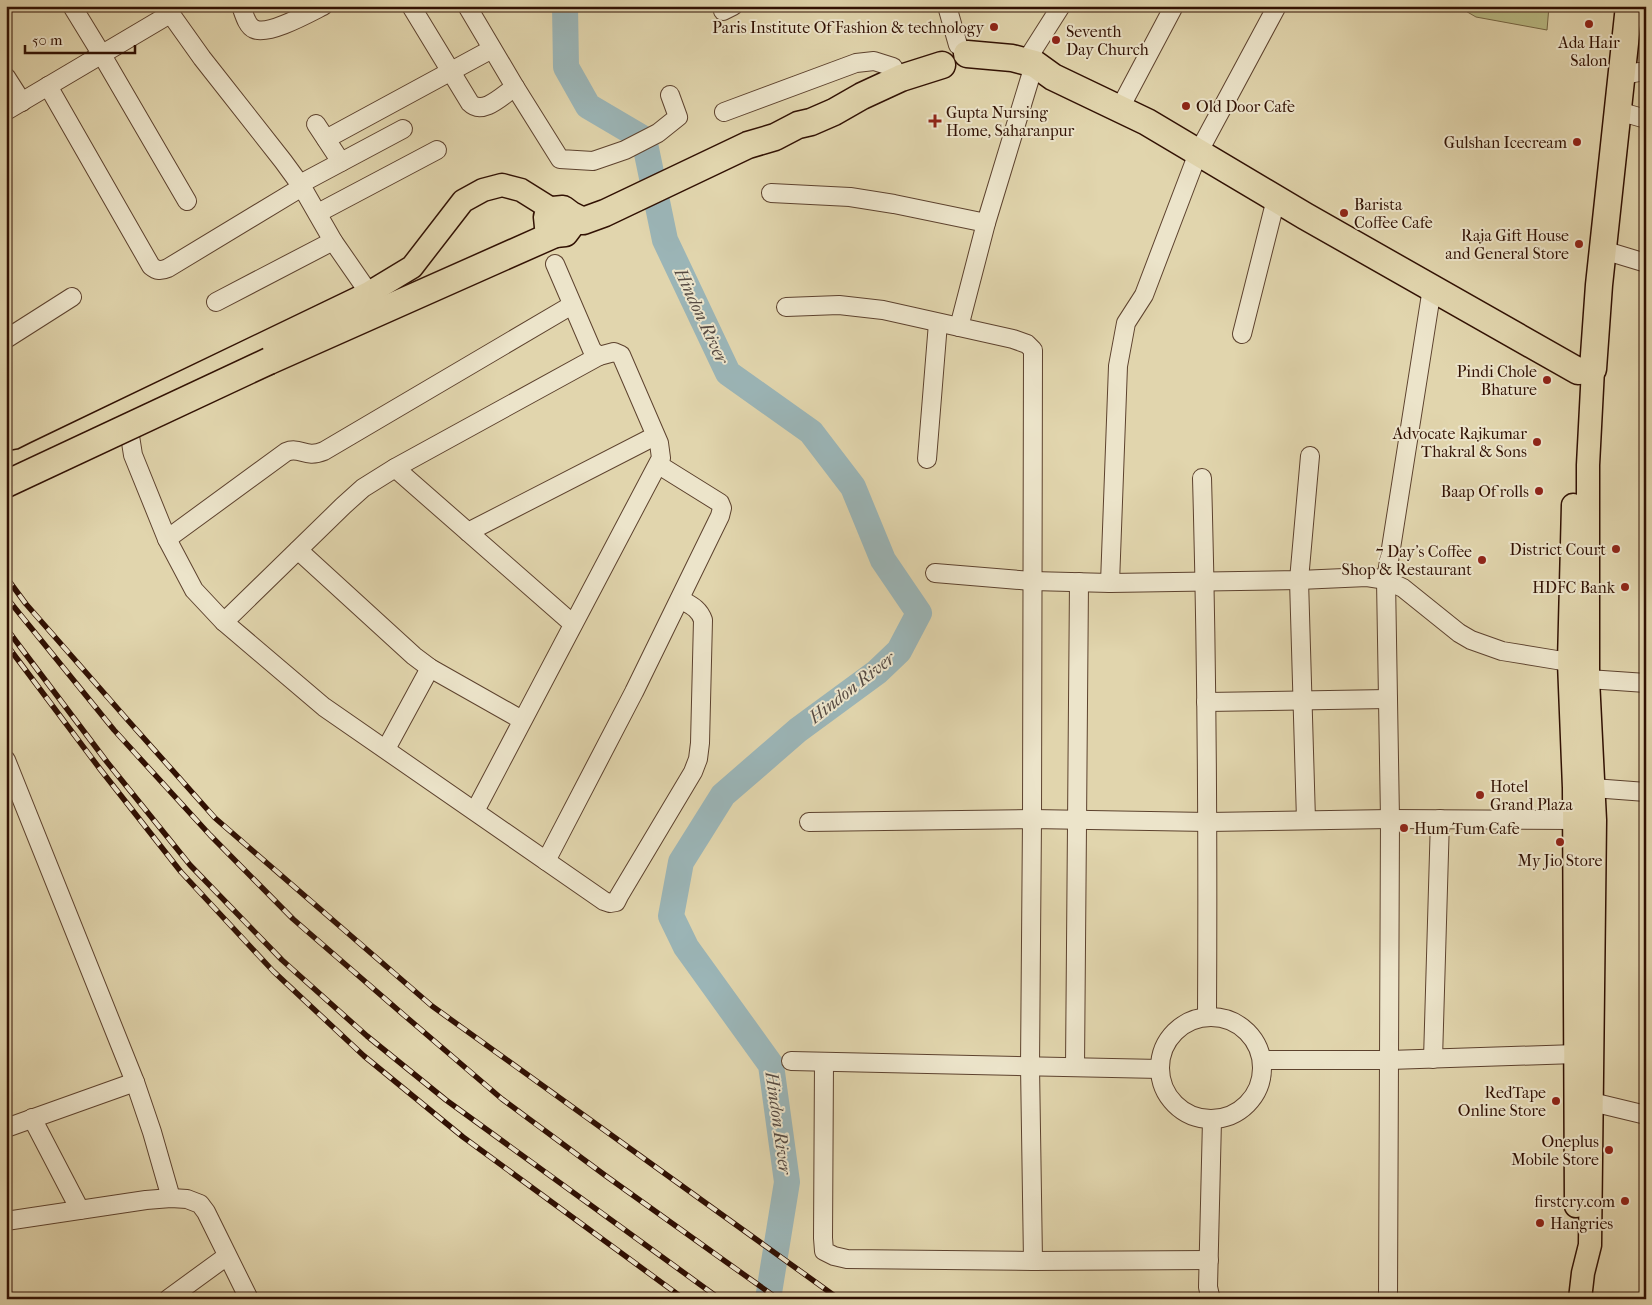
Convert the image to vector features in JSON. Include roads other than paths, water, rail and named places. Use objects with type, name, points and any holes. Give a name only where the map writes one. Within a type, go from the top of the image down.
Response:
[{"type":"highway","points":[[1585,370],[1613,6]]},
{"type":"highway","points":[[1585,370],[1603,250],[1618,111],[1634,73],[1629,6]]},
{"type":"highway","points":[[6,484],[269,361],[560,220],[583,220],[605,213],[748,145],[820,118],[901,78],[955,57]]},
{"type":"highway","points":[[798,125],[821,106],[893,66],[955,57],[1012,58],[1147,122],[1276,199],[1432,288],[1585,370]]},
{"type":"main road","points":[[6,463],[22,460],[369,293],[412,267],[463,201],[483,190],[502,185],[521,190],[560,220]]},
{"type":"main road","points":[[1583,1102],[1576,1054],[1574,820],[1570,662],[1574,466],[1585,370]]},
{"type":"main road","points":[[1580,1299],[1584,1273],[1578,1258],[1576,1245],[1595,820],[1588,679],[1588,465],[1585,370]]},
{"type":"street","points":[[72,6],[187,201]]},
{"type":"street","points":[[241,6],[248,23],[253,29],[261,32],[323,6]]},
{"type":"street","points":[[411,6],[474,107],[485,107],[515,87]]},
{"type":"street","points":[[468,6],[492,49],[560,159],[593,161],[625,150],[658,133],[678,117],[670,95]]},
{"type":"street","points":[[947,6],[955,57]]},
{"type":"street","points":[[959,327],[986,223],[1036,71],[1061,6]]},
{"type":"street","points":[[1120,108],[1174,6]]},
{"type":"street","points":[[1110,583],[1118,366],[1126,323],[1144,295],[1198,153],[1277,6]]},
{"type":"street","points":[[6,111],[102,55],[168,10],[202,58],[301,186],[333,241],[369,293]]},
{"type":"street","points":[[341,162],[321,131],[451,72],[492,49]]},
{"type":"street","points":[[724,112],[856,64],[874,61],[893,66]]},
{"type":"street","points":[[6,77],[22,102]]},
{"type":"street","points":[[48,86],[151,266],[155,270],[160,271],[168,268],[341,162],[403,129]]},
{"type":"street","points":[[1618,111],[1646,120]]},
{"type":"street","points":[[318,213],[437,150]]},
{"type":"street","points":[[772,193],[850,197],[986,223]]},
{"type":"street","points":[[1242,334],[1276,199]]},
{"type":"street","points":[[216,302],[333,241]]},
{"type":"street","points":[[1603,250],[1646,263]]},
{"type":"street","points":[[556,264],[592,350],[599,356]]},
{"type":"street","points":[[1388,1299],[1390,819],[1386,580],[1432,288]]},
{"type":"street","points":[[8,333],[72,298]]},
{"type":"street","points":[[167,539],[286,452],[296,450],[309,455],[324,451],[572,304]]},
{"type":"street","points":[[786,307],[839,305],[883,310],[1013,339],[1028,344],[1033,350],[1030,1066],[1033,1261]]},
{"type":"street","points":[[926,459],[938,323]]},
{"type":"street","points":[[224,622],[363,488],[395,468],[599,356],[614,352],[621,355],[656,436],[662,458],[475,811]]},
{"type":"street","points":[[126,411],[133,455],[167,539],[181,569],[194,590],[224,622],[324,707],[604,901],[610,903],[616,902],[693,772],[698,759],[703,620],[695,608],[680,599]]},
{"type":"street","points":[[468,532],[656,436]]},
{"type":"street","points":[[1306,820],[1299,580],[1310,456]]},
{"type":"street","points":[[546,861],[634,692],[720,516],[722,508],[720,503],[659,465]]},
{"type":"street","points":[[395,468],[573,624]]},
{"type":"street","points":[[1202,478],[1208,822],[1207,1018]]},
{"type":"street","points":[[298,550],[400,644],[430,668],[522,720]]},
{"type":"street","points":[[935,572],[1032,581],[1110,583],[1367,577],[1386,580],[1403,588],[1459,633],[1471,640],[1502,651],[1570,662]]},
{"type":"street","points":[[1075,1067],[1079,582]]},
{"type":"street","points":[[386,749],[430,668]]},
{"type":"street","points":[[1588,679],[1646,683]]},
{"type":"street","points":[[1206,702],[1388,699]]},
{"type":"street","points":[[6,760],[135,1082],[171,1198]]},
{"type":"street","points":[[1593,788],[1646,792]]},
{"type":"street","points":[[809,822],[1032,819],[1208,822],[1390,819],[1574,820]]},
{"type":"street","points":[[1433,1059],[1440,819]]},
{"type":"street","points":[[1207,1018],[1221,1018],[1236,1023],[1248,1032],[1257,1045],[1262,1060],[1262,1077],[1256,1094],[1245,1108],[1230,1116],[1212,1120],[1196,1117],[1182,1110],[1170,1099],[1163,1085],[1160,1069],[1162,1054],[1168,1040],[1178,1029],[1191,1021],[1207,1018]]},
{"type":"street","points":[[1262,1060],[1390,1060],[1576,1054]]},
{"type":"street","points":[[791,1061],[1160,1069]]},
{"type":"street","points":[[824,1062],[824,1250],[834,1256],[847,1259],[1033,1261],[1209,1260]]},
{"type":"street","points":[[6,1128],[135,1082]]},
{"type":"street","points":[[1583,1102],[1646,1115]]},
{"type":"street","points":[[32,1118],[80,1210]]},
{"type":"street","points":[[1212,1120],[1208,1287],[1212,1299]]},
{"type":"street","points":[[6,1221],[146,1200],[187,1199],[200,1204],[206,1212],[249,1299]]},
{"type":"street","points":[[168,1299],[227,1256]]},
{"type":"waterway","name":"Hindon River","points":[[565,6],[566,67],[588,106],[644,139],[665,240],[728,373],[811,432],[853,487],[883,560],[919,613],[899,651],[877,672],[798,730],[723,795],[681,862],[671,916],[686,947],[771,1065],[787,1182],[768,1299]]},
{"type":"railway","points":[[6,577],[26,604],[215,818],[432,1006],[839,1299]]},
{"type":"railway","points":[[6,597],[114,730],[210,835],[293,919],[502,1099],[778,1299]]},
{"type":"railway","points":[[6,628],[107,762],[190,865],[282,960],[367,1036],[446,1100],[720,1299]]},
{"type":"railway","points":[[6,644],[100,769],[181,872],[273,971],[364,1056],[463,1137],[684,1299]]},
{"type":"place","name":"Ada Hair Salon","points":[[1589,24]]},
{"type":"place","name":"Paris Institute Of Fashion & technology","points":[[994,27]]},
{"type":"place","name":"Seventh Day Church","points":[[1056,40]]},
{"type":"place","name":"Old Door Cafe","points":[[1186,106]]},
{"type":"place","name":"Gupta Nursing Home, Saharanpur","points":[[935,121]]},
{"type":"place","name":"Gulshan Icecream","points":[[1577,142]]},
{"type":"place","name":"Barista Coffee Cafe","points":[[1344,213]]},
{"type":"place","name":"Raja Gift House and General Store","points":[[1579,244]]},
{"type":"place","name":"Pindi Chole Bhature","points":[[1547,380]]},
{"type":"place","name":"Advocate Rajkumar Thakral & Sons","points":[[1537,442]]},
{"type":"place","name":"Baap Of rolls","points":[[1539,491]]},
{"type":"place","name":"District Court","points":[[1616,549]]},
{"type":"place","name":"7 Day's Coffee Shop & Restaurant","points":[[1482,560]]},
{"type":"place","name":"HDFC Bank","points":[[1625,587]]},
{"type":"place","name":"Hotel Grand Plaza","points":[[1480,795]]},
{"type":"place","name":"Hum Tum Cafe","points":[[1404,828]]},
{"type":"place","name":"My Jio Store","points":[[1560,842]]},
{"type":"place","name":"RedTape Online Store","points":[[1556,1101]]},
{"type":"place","name":"Oneplus Mobile Store","points":[[1609,1150]]},
{"type":"place","name":"firstcry.com","points":[[1625,1201]]},
{"type":"place","name":"Hangries","points":[[1540,1223]]}]
